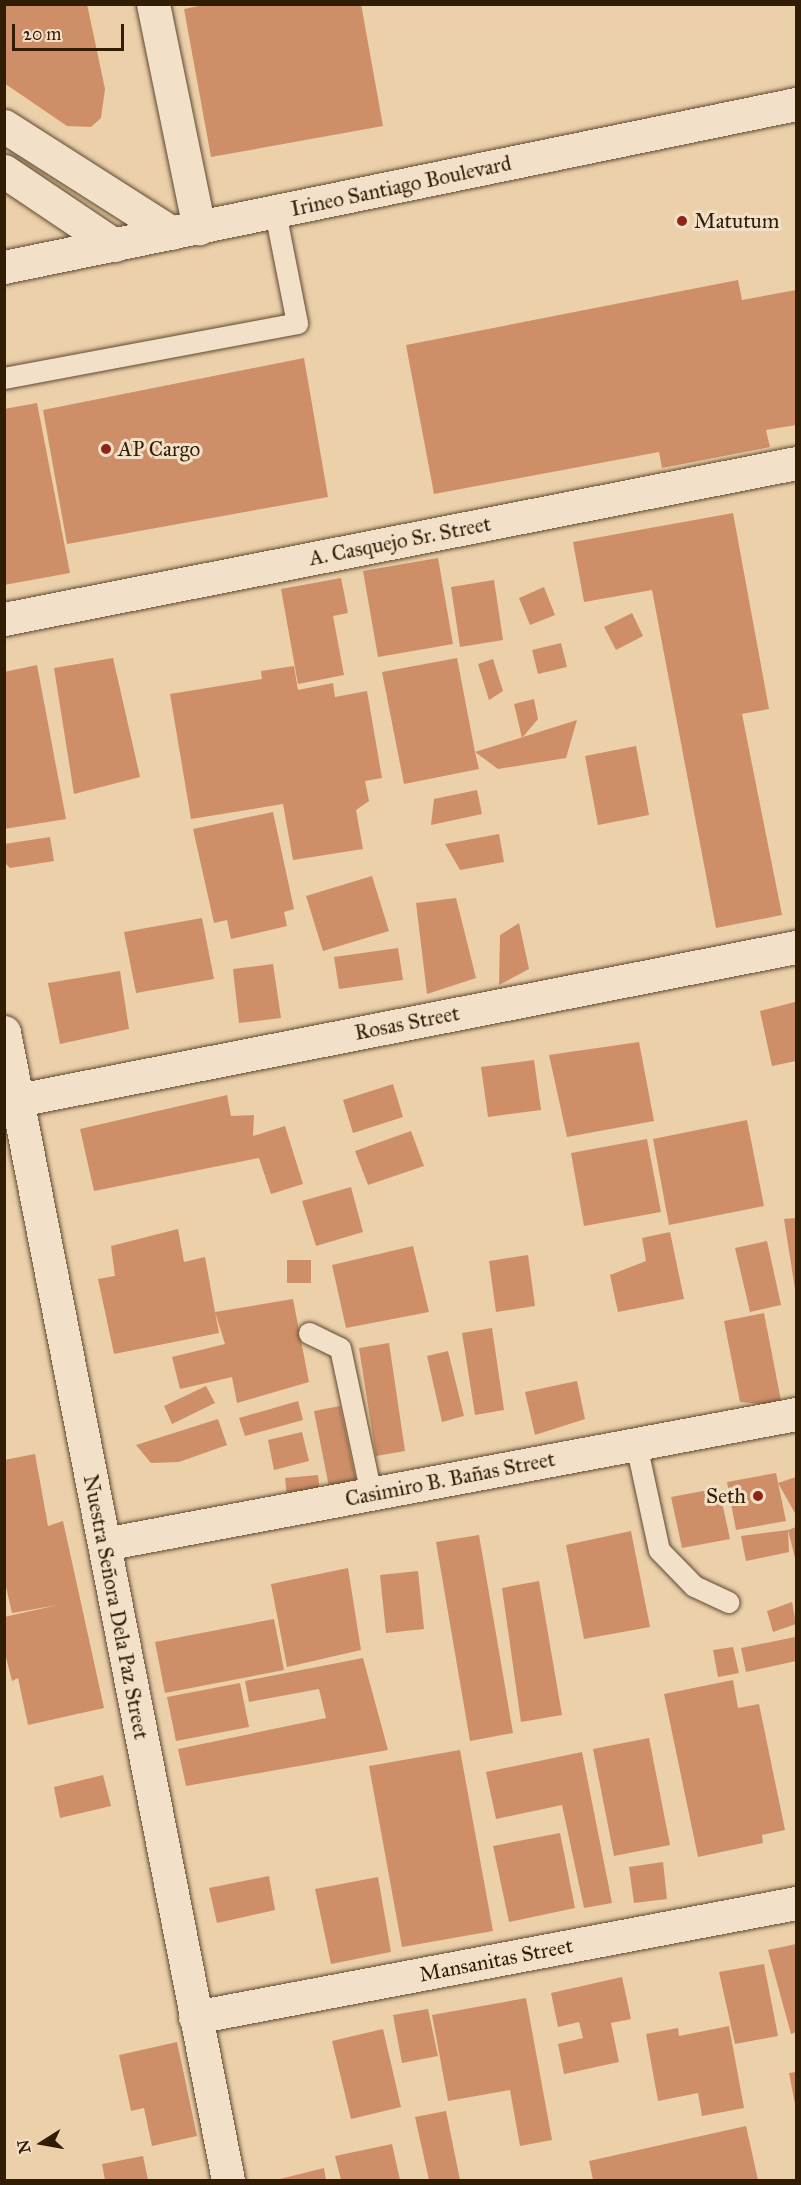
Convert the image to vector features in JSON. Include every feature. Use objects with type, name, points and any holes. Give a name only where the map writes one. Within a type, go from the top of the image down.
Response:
[{"type":"street","points":[[153,4],[186,231]]},
{"type":"street","name":"Irineo Santiago Boulevard","points":[[4,267],[796,104]]},
{"type":"street","points":[[4,126],[186,231]]},
{"type":"street","points":[[4,171],[114,245]]},
{"type":"street","name":"A. Casquejo Sr. Street","points":[[4,619],[796,463]]},
{"type":"street","name":"Rosas Street","points":[[18,1100],[796,947]]},
{"type":"street","name":"Nuestra Señora Dela Paz Street","points":[[4,1032],[228,2181]]},
{"type":"street","name":"Casimiro B. Bañas Street","points":[[104,1545],[796,1414]]},
{"type":"street","name":"Mansanitas Street","points":[[195,2017],[796,1903]]},
{"type":"lane","points":[[4,378],[297,323],[275,212]]},
{"type":"lane","points":[[309,1333],[340,1348],[371,1494]]},
{"type":"lane","points":[[636,1444],[660,1550],[676,1572],[728,1602]]},
{"type":"building","points":[[4,4],[87,4],[105,89],[101,118],[91,127],[67,126],[4,83]]},
{"type":"building","points":[[208,4],[361,4],[383,126],[211,157],[184,9]]},
{"type":"building","points":[[738,280],[742,300],[796,290],[796,425],[766,430],[770,447],[662,468],[659,452],[434,494],[406,345]]},
{"type":"building","points":[[304,358],[328,497],[67,544],[43,410]]},
{"type":"building","points":[[37,403],[70,573],[4,585],[4,409]]},
{"type":"building","points":[[733,513],[769,709],[730,716],[742,714],[782,915],[716,928],[652,590],[584,602],[573,542]]},
{"type":"building","points":[[438,558],[453,644],[378,657],[363,571]]},
{"type":"building","points":[[341,578],[348,613],[333,616],[344,675],[298,684],[281,589]]},
{"type":"building","points":[[494,580],[503,640],[460,647],[451,587]]},
{"type":"building","points":[[544,587],[555,615],[530,625],[519,598]]},
{"type":"building","points":[[632,613],[643,636],[616,650],[604,627]]},
{"type":"building","points":[[561,643],[567,667],[538,674],[532,650]]},
{"type":"building","points":[[113,658],[140,777],[74,794],[54,668]]},
{"type":"building","points":[[457,658],[479,769],[404,784],[382,672]]},
{"type":"building","points":[[493,659],[503,691],[489,700],[478,664]]},
{"type":"building","points":[[37,665],[66,819],[4,829],[4,672]]},
{"type":"building","points":[[294,666],[298,690],[333,683],[335,697],[367,691],[382,778],[365,781],[369,801],[356,810],[363,849],[293,860],[283,804],[191,819],[170,694],[262,679],[261,671]]},
{"type":"building","points":[[534,699],[538,719],[522,738],[514,704]]},
{"type":"building","points":[[577,720],[566,758],[498,769],[475,752]]},
{"type":"building","points":[[636,746],[649,815],[598,825],[585,756]]},
{"type":"building","points":[[477,790],[482,814],[431,825],[434,799]]},
{"type":"building","points":[[273,812],[294,909],[284,912],[287,926],[231,939],[227,920],[214,923],[193,829]]},
{"type":"building","points":[[499,834],[504,862],[460,870],[445,844]]},
{"type":"building","points":[[50,837],[54,861],[10,868],[4,862],[4,844]]},
{"type":"building","points":[[372,876],[389,931],[323,951],[306,896]]},
{"type":"building","points":[[456,898],[476,978],[427,994],[416,903]]},
{"type":"building","points":[[202,918],[214,979],[136,993],[124,932]]},
{"type":"building","points":[[519,923],[529,969],[499,985],[500,935]]},
{"type":"building","points":[[398,948],[403,980],[339,989],[334,957]]},
{"type":"building","points":[[273,964],[281,1018],[239,1023],[233,969]]},
{"type":"building","points":[[120,971],[129,1029],[60,1044],[48,983]]},
{"type":"building","points":[[795,1002],[796,1061],[772,1066],[760,1011]]},
{"type":"building","points":[[639,1042],[654,1121],[567,1137],[549,1055]]},
{"type":"building","points":[[534,1060],[541,1110],[488,1117],[481,1067]]},
{"type":"building","points":[[393,1084],[403,1117],[353,1133],[343,1100]]},
{"type":"building","points":[[227,1095],[231,1116],[254,1115],[253,1136],[285,1126],[303,1184],[271,1194],[259,1158],[94,1191],[80,1129]]},
{"type":"building","points":[[747,1120],[764,1206],[669,1225],[653,1139]]},
{"type":"building","points":[[411,1131],[424,1166],[368,1185],[355,1151]]},
{"type":"building","points":[[647,1139],[661,1212],[584,1226],[571,1153]]},
{"type":"building","points":[[351,1187],[363,1232],[316,1246],[302,1201]]},
{"type":"building","points":[[796,1218],[796,1289],[795,1289],[784,1219]]},
{"type":"building","points":[[178,1229],[184,1262],[205,1257],[219,1333],[114,1354],[98,1279],[115,1276],[111,1246]]},
{"type":"building","points":[[670,1232],[684,1299],[618,1312],[610,1275],[646,1261],[642,1238]]},
{"type":"building","points":[[767,1241],[781,1305],[750,1312],[735,1248]]},
{"type":"building","points":[[413,1246],[429,1312],[346,1328],[332,1265]]},
{"type":"building","points":[[528,1255],[535,1306],[496,1312],[489,1261]]},
{"type":"building","points":[[287,1260],[311,1260],[311,1283],[287,1283]]},
{"type":"building","points":[[293,1299],[309,1382],[237,1403],[232,1377],[180,1389],[172,1357],[225,1344],[215,1312]]},
{"type":"building","points":[[764,1313],[782,1406],[740,1402],[724,1321]]},
{"type":"building","points":[[492,1328],[504,1410],[475,1415],[462,1333]]},
{"type":"building","points":[[389,1343],[405,1451],[376,1456],[359,1348]]},
{"type":"building","points":[[448,1351],[464,1416],[442,1422],[427,1356]]},
{"type":"building","points":[[577,1381],[585,1419],[535,1435],[525,1392]]},
{"type":"building","points":[[206,1386],[215,1403],[172,1424],[164,1406]]},
{"type":"building","points":[[298,1401],[303,1420],[245,1436],[239,1418]]},
{"type":"building","points":[[340,1406],[356,1481],[329,1487],[314,1411]]},
{"type":"building","points":[[218,1419],[227,1445],[179,1462],[151,1463],[136,1445]]},
{"type":"building","points":[[302,1432],[309,1461],[274,1470],[268,1440]]},
{"type":"building","points":[[35,1454],[48,1526],[63,1521],[104,1708],[28,1725],[18,1678],[12,1681],[4,1649],[4,1617],[58,1605],[12,1613],[4,1578],[4,1460]]},
{"type":"building","points":[[776,1473],[786,1521],[736,1530],[727,1482]]},
{"type":"building","points":[[318,1475],[320,1492],[287,1497],[285,1478]]},
{"type":"building","points":[[796,1477],[796,1515],[778,1483]]},
{"type":"building","points":[[719,1488],[730,1539],[682,1548],[671,1497]]},
{"type":"building","points":[[796,1527],[796,1562],[788,1530]]},
{"type":"building","points":[[788,1530],[789,1552],[746,1561],[741,1536]]},
{"type":"building","points":[[631,1531],[650,1627],[584,1639],[566,1545]]},
{"type":"building","points":[[479,1535],[513,1733],[470,1741],[436,1542]]},
{"type":"building","points":[[348,1568],[361,1650],[287,1667],[271,1584]]},
{"type":"building","points":[[418,1571],[424,1629],[386,1633],[380,1575]]},
{"type":"building","points":[[539,1581],[562,1715],[521,1722],[502,1588]]},
{"type":"building","points":[[792,1602],[796,1624],[773,1632],[767,1611]]},
{"type":"building","points":[[274,1619],[284,1670],[165,1693],[155,1642]]},
{"type":"building","points":[[795,1637],[796,1661],[746,1672],[741,1648]]},
{"type":"building","points":[[733,1647],[739,1673],[718,1677],[713,1650]]},
{"type":"building","points":[[363,1658],[388,1750],[186,1786],[178,1749],[326,1718],[319,1689],[249,1702],[245,1681]]},
{"type":"building","points":[[733,1680],[738,1708],[759,1704],[785,1830],[762,1835],[763,1843],[698,1857],[664,1694]]},
{"type":"building","points":[[240,1683],[249,1727],[176,1741],[167,1697]]},
{"type":"building","points":[[649,1738],[670,1845],[614,1856],[593,1749]]},
{"type":"building","points":[[460,1750],[493,1931],[402,1947],[369,1766]]},
{"type":"building","points":[[582,1752],[612,1903],[584,1908],[562,1805],[496,1819],[486,1772]]},
{"type":"building","points":[[103,1775],[111,1806],[60,1818],[54,1787]]},
{"type":"building","points":[[560,1833],[575,1908],[509,1922],[493,1846]]},
{"type":"building","points":[[663,1862],[667,1899],[634,1903],[629,1867]]},
{"type":"building","points":[[269,1876],[275,1910],[217,1923],[209,1888]]},
{"type":"building","points":[[378,1877],[391,1952],[331,1964],[315,1889]]},
{"type":"building","points":[[796,1944],[796,2032],[791,2034],[768,1950]]},
{"type":"building","points":[[764,1964],[778,2036],[735,2044],[719,1972]]},
{"type":"building","points":[[622,1977],[631,2019],[611,2023],[619,2062],[564,2074],[558,2044],[583,2038],[579,2022],[558,2027],[551,1993]]},
{"type":"building","points":[[526,1998],[552,2140],[520,2146],[510,2090],[448,2101],[432,2015]]},
{"type":"building","points":[[428,2009],[438,2056],[402,2063],[393,2015]]},
{"type":"building","points":[[729,2026],[744,2108],[702,2116],[698,2093],[658,2101],[646,2034],[678,2028],[679,2036]]},
{"type":"building","points":[[383,2029],[401,2107],[351,2119],[332,2041]]},
{"type":"building","points":[[177,2042],[197,2136],[152,2146],[144,2108],[131,2111],[119,2055]]},
{"type":"building","points":[[796,2072],[796,2104],[795,2104],[789,2073]]},
{"type":"building","points":[[446,2111],[460,2180],[429,2180],[415,2117]]},
{"type":"building","points":[[746,2126],[758,2180],[593,2180],[589,2161]]},
{"type":"building","points":[[392,2144],[400,2180],[341,2180],[335,2156]]},
{"type":"building","points":[[143,2156],[148,2180],[105,2180],[102,2164]]},
{"type":"building","points":[[324,2168],[326,2180],[276,2180]]},
{"type":"place","name":"Matutum","points":[[682,221]]},
{"type":"place","name":"AP Cargo","points":[[106,449]]},
{"type":"place","name":"Seth","points":[[758,1496]]}]
